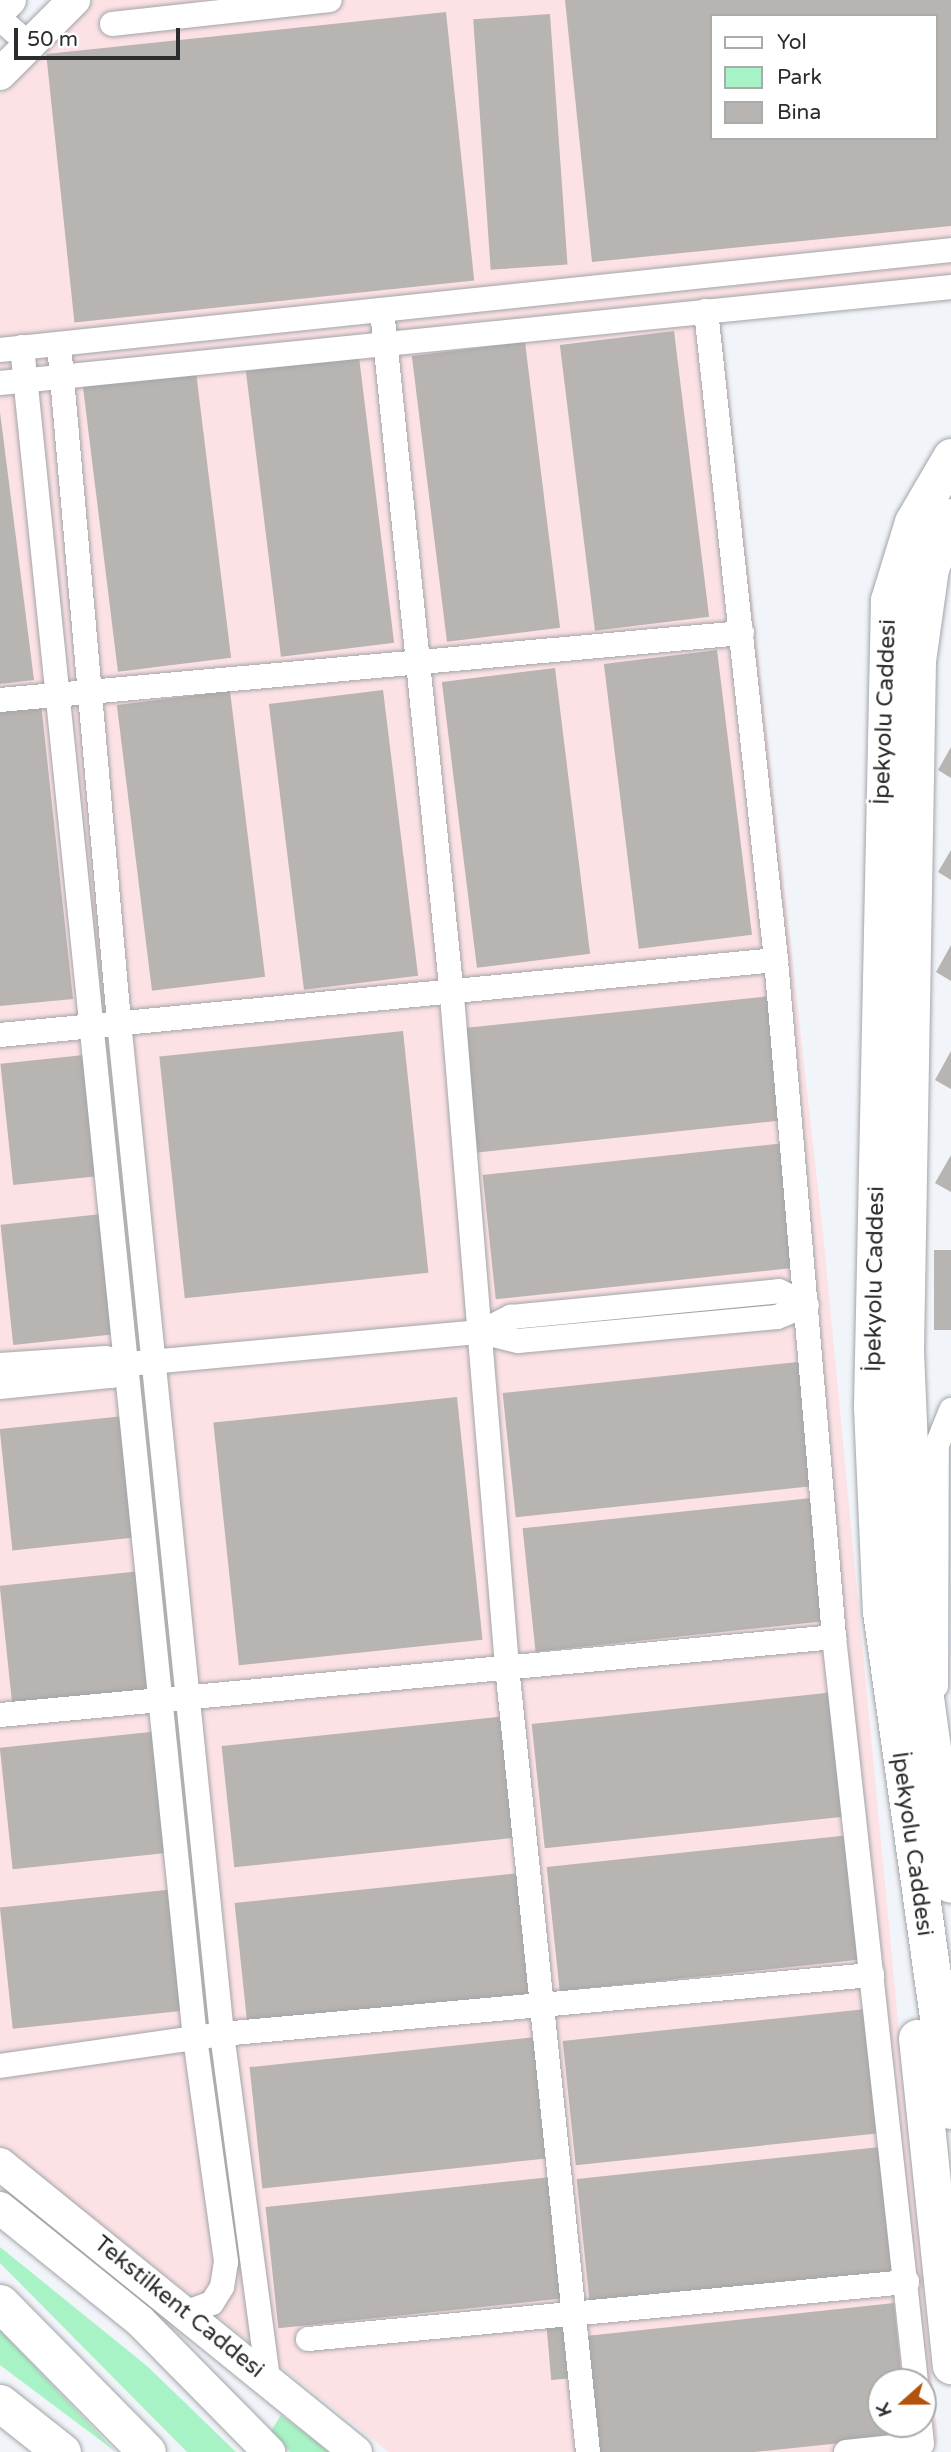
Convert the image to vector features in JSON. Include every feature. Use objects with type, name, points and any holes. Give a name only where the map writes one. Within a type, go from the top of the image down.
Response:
[{"type":"highway","name":"İpekyolu Caddesi","points":[[951,457],[931,484],[900,558],[889,600],[884,685],[872,1408],[881,1611],[904,1792],[951,2110]]},
{"type":"highway","name":"İpekyolu Caddesi","points":[[949,1868],[926,1727],[905,1352],[917,661],[930,568],[951,517]]},
{"type":"highway","points":[[917,661],[951,567]]},
{"type":"highway","points":[[904,1792],[906,1911],[951,2365]]},
{"type":"highway","points":[[0,2303],[147,2452]]},
{"type":"highway","points":[[0,2403],[62,2452]]},
{"type":"main road","points":[[0,10],[10,0]]},
{"type":"main road","points":[[0,74],[28,43],[74,0]]},
{"type":"main road","name":"Tekstilkent Caddesi","points":[[0,2164],[356,2452]]},
{"type":"main road","name":"Tekstilkent Caddesi","points":[[0,2208],[140,2321],[270,2452]]},
{"type":"main road","points":[[218,2397],[226,2375],[258,2373],[263,2410],[244,2427]]},
{"type":"street","points":[[112,24],[330,0]]},
{"type":"street","points":[[0,19],[28,43]]},
{"type":"street","points":[[184,2313],[212,2303],[222,2287],[226,2262],[195,2038],[62,694],[25,381],[11,348],[951,250]]},
{"type":"street","points":[[0,383],[951,287]]},
{"type":"street","points":[[382,310],[416,666],[452,996],[507,1667],[545,2005],[588,2452]]},
{"type":"street","points":[[706,311],[776,960],[834,1637],[915,2368]]},
{"type":"street","points":[[59,344],[119,1022],[258,2373]]},
{"type":"street","points":[[0,700],[416,666],[742,633]]},
{"type":"street","points":[[0,1035],[119,1022],[452,996],[776,960]]},
{"type":"street","points":[[0,1365],[106,1358],[128,1364],[481,1332],[518,1341],[776,1317],[807,1305]]},
{"type":"street","points":[[0,1387],[111,1376],[128,1364]]},
{"type":"street","points":[[926,1727],[940,1614],[937,1445],[951,1409]]},
{"type":"street","points":[[0,1716],[188,1695],[834,1637]]},
{"type":"street","points":[[0,2066],[222,2034],[872,1975]]},
{"type":"street","points":[[308,2339],[907,2282]]},
{"type":"street","points":[[846,2452],[922,2444],[921,2438]]},
{"type":"shaded area","points":[[93,0],[951,0],[951,298],[721,321],[823,1233],[931,2368],[867,2368],[867,2438],[937,2438],[937,2430],[938,2441],[931,2452],[389,2452],[0,2145],[0,94]]},
{"type":"shaded area","points":[[951,1423],[951,1714],[948,1427]]},
{"type":"green space","points":[[0,2247],[147,2366],[236,2452],[187,2452],[0,2263]]},
{"type":"green space","points":[[0,2330],[116,2452],[0,2365]]},
{"type":"green space","points":[[281,2415],[330,2452],[290,2452],[271,2431]]},
{"type":"building","points":[[565,0],[951,0],[951,226],[592,262]]},
{"type":"building","points":[[446,12],[474,281],[74,323],[46,54]]},
{"type":"building","points":[[550,14],[568,264],[491,270],[473,19]]},
{"type":"building","points":[[674,331],[709,617],[595,631],[560,345]]},
{"type":"building","points":[[525,342],[560,628],[447,642],[412,356]]},
{"type":"building","points":[[359,357],[394,643],[281,657],[246,371]]},
{"type":"building","points":[[196,372],[231,658],[118,672],[83,386]]},
{"type":"building","points":[[0,412],[34,680],[0,684]]},
{"type":"building","points":[[717,650],[752,935],[639,949],[604,664]]},
{"type":"building","points":[[555,668],[590,954],[477,968],[442,682]]},
{"type":"building","points":[[383,690],[418,976],[304,990],[269,704]]},
{"type":"building","points":[[230,691],[265,977],[152,991],[117,705]]},
{"type":"building","points":[[41,703],[73,999],[0,1006],[0,709]]},
{"type":"building","points":[[951,747],[951,778],[938,770]]},
{"type":"building","points":[[951,850],[951,880],[938,872]]},
{"type":"building","points":[[951,945],[951,981],[936,972]]},
{"type":"building","points":[[770,996],[783,1120],[478,1152],[465,1028]]},
{"type":"building","points":[[403,1031],[428,1273],[185,1298],[159,1057]]},
{"type":"building","points":[[951,1051],[951,1089],[935,1080]]},
{"type":"building","points":[[84,1055],[97,1176],[13,1185],[0,1064]]},
{"type":"building","points":[[786,1143],[799,1267],[496,1299],[483,1175]]},
{"type":"building","points":[[951,1155],[951,1192],[935,1183]]},
{"type":"building","points":[[102,1214],[115,1334],[13,1345],[1,1225]]},
{"type":"building","points":[[934,1250],[951,1250],[951,1330],[934,1330]]},
{"type":"building","points":[[807,1361],[820,1485],[516,1517],[503,1393]]},
{"type":"building","points":[[457,1397],[483,1640],[239,1665],[213,1423]]},
{"type":"building","points":[[124,1416],[137,1537],[12,1550],[0,1429]]},
{"type":"building","points":[[811,1498],[824,1621],[536,1652],[523,1528]]},
{"type":"building","points":[[141,1571],[154,1692],[13,1707],[0,1586]]},
{"type":"building","points":[[835,1692],[848,1816],[545,1848],[532,1724]]},
{"type":"building","points":[[507,1716],[520,1837],[234,1867],[222,1746]]},
{"type":"building","points":[[160,1731],[173,1852],[13,1869],[0,1748]]},
{"type":"building","points":[[850,1835],[863,1959],[560,1991],[547,1867]]},
{"type":"building","points":[[520,1873],[533,1994],[247,2024],[235,1903]]},
{"type":"building","points":[[175,1889],[188,2010],[13,2029],[0,1907]]},
{"type":"building","points":[[866,2009],[879,2133],[576,2165],[563,2041]]},
{"type":"building","points":[[536,2037],[549,2158],[262,2188],[250,2067]]},
{"type":"building","points":[[880,2147],[893,2271],[590,2303],[577,2179]]},
{"type":"building","points":[[551,2177],[564,2298],[278,2328],[266,2207]]},
{"type":"building","points":[[894,2303],[901,2368],[867,2368],[867,2438],[889,2438],[754,2452],[599,2452],[586,2336]]},
{"type":"building","points":[[572,2319],[577,2378],[551,2380],[546,2321]]}]
